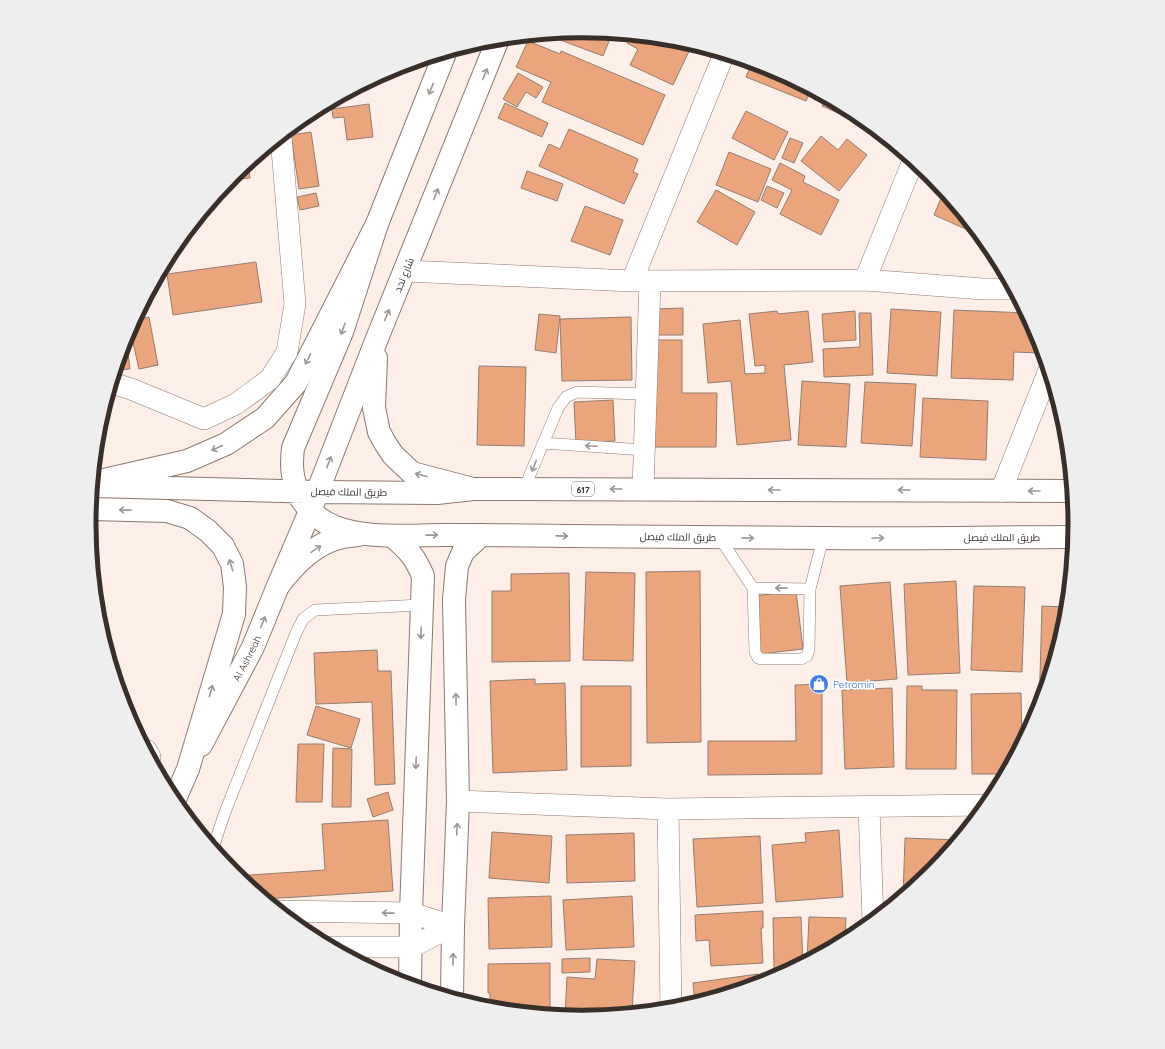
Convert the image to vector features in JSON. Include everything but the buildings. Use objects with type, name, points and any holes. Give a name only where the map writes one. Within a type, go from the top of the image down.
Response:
[{"type":"main road","name":"شارع نجد","points":[[308,498],[405,271],[495,46]]},
{"type":"main road","points":[[308,498],[292,478],[291,463],[293,448],[342,332],[377,224],[443,59]]},
{"type":"main road","points":[[98,482],[187,461],[226,444],[265,418],[296,382],[377,224]]},
{"type":"main road","points":[[376,341],[374,408],[379,432],[385,443],[397,459],[412,473],[473,489]]},
{"type":"main road","name":"طريق الملك فيصل","points":[[98,486],[308,498],[437,493],[473,489],[1068,491]]},
{"type":"main road","name":"طريق الملك فيصل","points":[[308,498],[323,521],[337,528],[364,534],[392,536],[481,535],[823,538],[1069,537]]},
{"type":"main road","name":"Al Ashreah","points":[[177,794],[188,769],[253,647],[278,586],[308,498]]},
{"type":"main road","points":[[96,509],[167,511],[190,518],[208,531],[223,546],[232,564],[235,587],[234,614],[188,769]]},
{"type":"main road","points":[[278,586],[291,570],[325,543],[339,538],[364,534]]},
{"type":"main road","points":[[452,993],[458,801],[454,600],[456,566],[463,552],[481,535]]},
{"type":"main road","points":[[392,536],[410,551],[423,576],[411,913],[410,979]]},
{"type":"main road","points":[[422,605],[454,600]]},
{"type":"street","points":[[643,489],[646,394],[641,281],[722,59]]},
{"type":"street","points":[[117,385],[204,419],[236,404],[270,379],[287,352],[295,304],[281,143]]},
{"type":"street","points":[[865,280],[912,167]]},
{"type":"street","points":[[405,271],[641,281],[865,280],[983,289],[1008,289]]},
{"type":"street","points":[[1001,491],[1046,378]]},
{"type":"street","points":[[458,801],[668,809],[979,806]]},
{"type":"street","points":[[869,807],[873,915]]},
{"type":"street","points":[[668,809],[671,1003]]},
{"type":"street","points":[[288,911],[411,913],[453,926]]},
{"type":"street","points":[[341,947],[411,947],[453,926]]},
{"type":"lane","points":[[524,489],[558,408],[566,397],[577,392],[646,394]]},
{"type":"lane","points":[[543,444],[644,450]]},
{"type":"lane","points":[[719,537],[753,588],[756,652],[758,658],[763,659],[802,659],[807,656],[809,649],[810,589],[823,538]]},
{"type":"lane","points":[[753,588],[810,589]]},
{"type":"lane","points":[[215,842],[225,812],[296,633],[303,619],[315,610],[422,605]]},
{"type":"place","name":"Petromin","points":[[819,684]]}]
